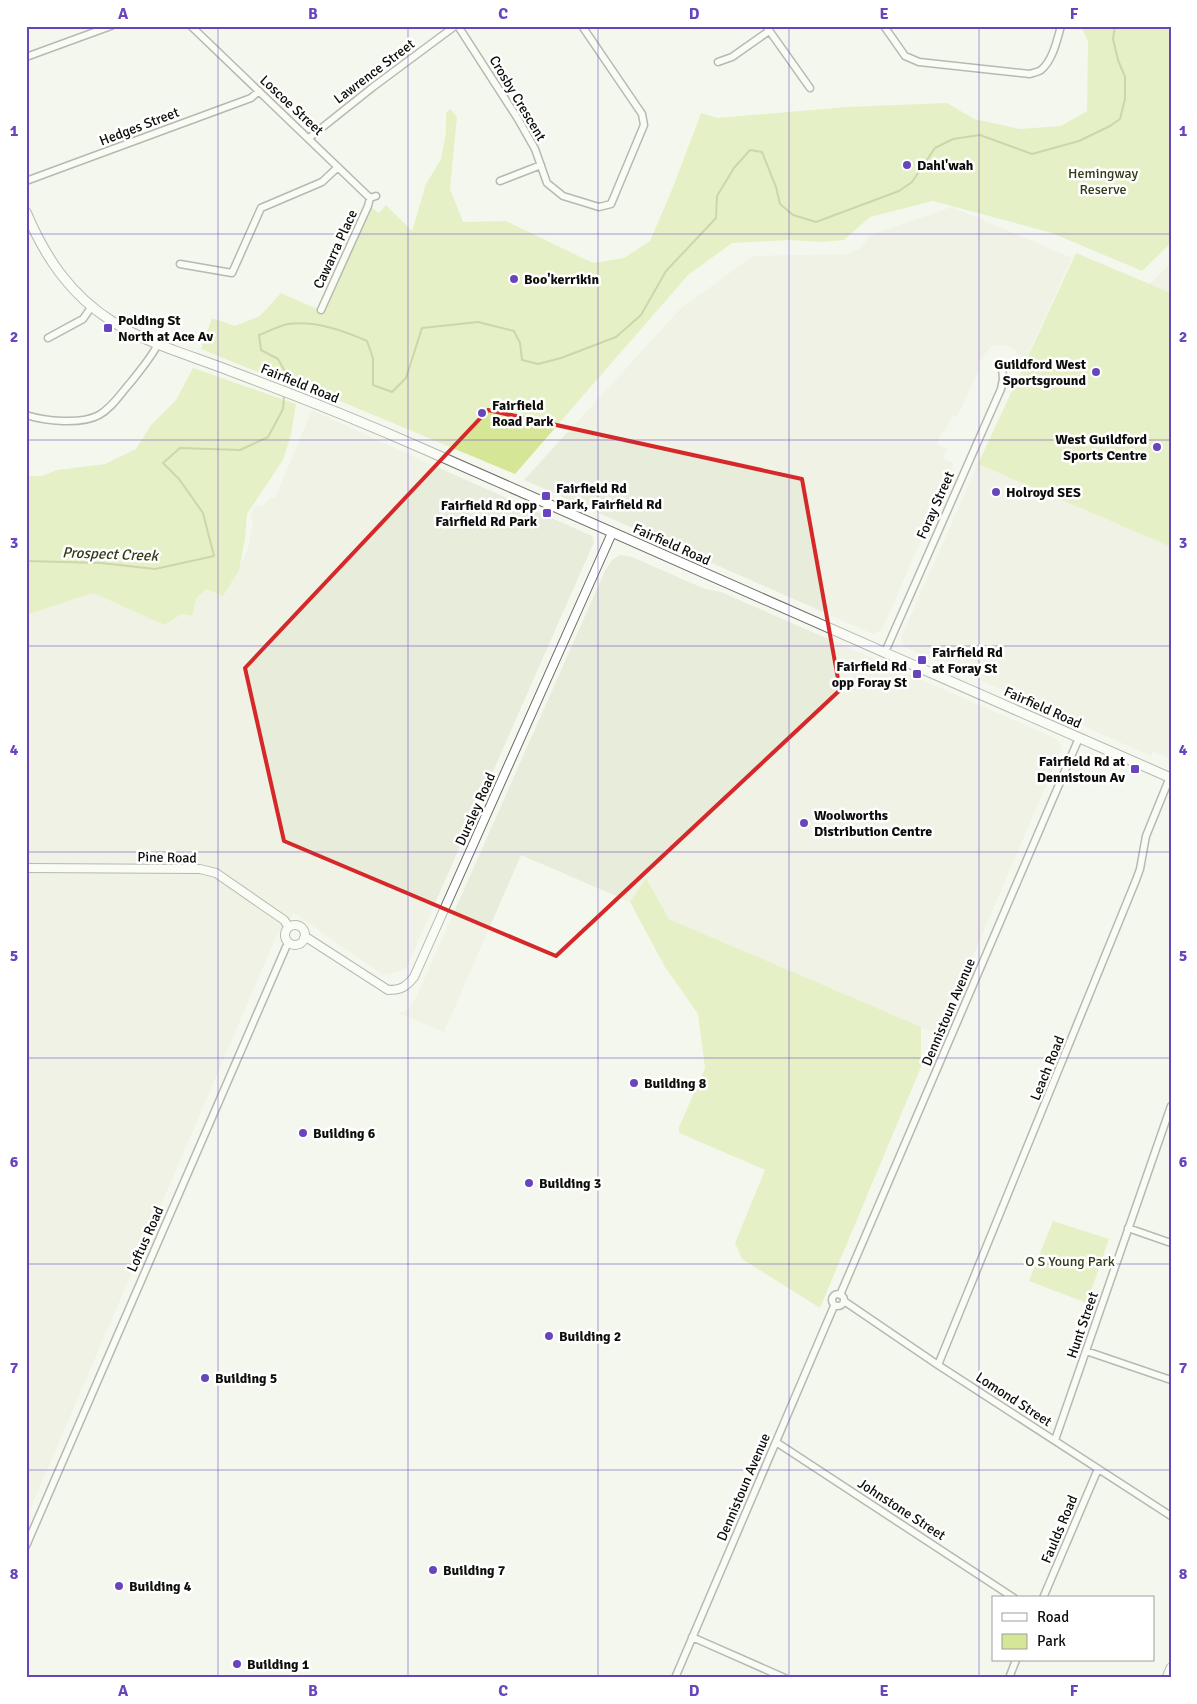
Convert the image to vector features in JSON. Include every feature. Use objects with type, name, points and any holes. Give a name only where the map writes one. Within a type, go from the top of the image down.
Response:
[{"type":"main road","name":"Fairfield Road","points":[[26,212],[50,261],[72,288],[111,321],[132,333],[297,396],[424,449],[1170,778]]},
{"type":"main road","points":[[1167,1678],[1171,1668]]},
{"type":"street","points":[[26,58],[112,26]]},
{"type":"street","name":"Loscoe Street","points":[[191,26],[338,168],[373,197]]},
{"type":"street","name":"Lawrence Street","points":[[309,138],[373,87],[457,26]]},
{"type":"street","name":"Crosby Crescent","points":[[457,26],[518,119],[535,149],[547,183],[563,196],[599,207],[611,204],[644,125],[642,114],[582,26]]},
{"type":"street","points":[[884,26],[905,56],[919,62],[1030,74],[1040,70],[1048,62],[1058,40],[1061,26]]},
{"type":"street","points":[[718,62],[732,57],[768,29],[810,88]]},
{"type":"street","name":"Hedges Street","points":[[26,181],[251,98],[258,91]]},
{"type":"street","points":[[500,181],[541,165]]},
{"type":"street","points":[[180,264],[232,274],[261,208],[322,182],[338,168]]},
{"type":"street","name":"Cawarra Place","points":[[321,310],[373,197]]},
{"type":"street","points":[[48,338],[82,319],[92,306]]},
{"type":"street","points":[[26,415],[41,419],[69,421],[98,416],[118,398],[146,363],[158,344]]},
{"type":"street","name":"Foray Street","points":[[885,652],[1001,389],[1003,379],[1002,366]]},
{"type":"street","name":"Dursley Road","points":[[304,938],[310,939],[388,990],[399,990],[414,977],[612,533]]},
{"type":"street","name":"Dennistoun Avenue","points":[[840,1295],[1079,738]]},
{"type":"street","name":"Leach Road","points":[[938,1365],[1132,890],[1140,869],[1146,836],[1170,778]]},
{"type":"street","name":"Pine Road","points":[[26,868],[200,869],[216,873],[284,920],[289,927]]},
{"type":"street","points":[[295,925],[301,927],[304,932],[304,938],[298,944],[289,943],[285,935],[289,927],[295,925]]},
{"type":"street","name":"Loftus Road","points":[[26,1546],[289,943]]},
{"type":"street","name":"Hunt Street","points":[[1055,1440],[1170,1107]]},
{"type":"street","points":[[1128,1228],[1171,1243]]},
{"type":"street","points":[[834,1295],[840,1295],[844,1301],[840,1306],[834,1306],[832,1298],[834,1295]]},
{"type":"street","name":"Lomond Street","points":[[844,1301],[938,1365],[1171,1516]]},
{"type":"street","name":"Dennistoun Avenue","points":[[675,1678],[834,1306]]},
{"type":"street","points":[[1086,1351],[1171,1380]]},
{"type":"street","name":"Johnstone Street","points":[[776,1442],[1011,1596]]},
{"type":"street","name":"Faulds Road","points":[[1044,1596],[1098,1469]]},
{"type":"street","points":[[26,1528],[34,1529]]},
{"type":"street","points":[[692,1637],[785,1678]]},
{"type":"street","points":[[1009,1678],[1015,1662]]},
{"type":"highlighted area","points":[[488,410],[802,479],[840,690],[556,956],[284,841],[245,668]]},
{"type":"shaded area","points":[[952,207],[1072,258],[1026,359],[1016,354],[1016,350],[1007,346],[992,346],[978,364],[979,370],[957,417],[952,415],[945,432],[942,431],[937,444],[947,449],[943,459],[954,463],[882,630],[873,634],[524,480],[681,308],[753,256],[846,254],[861,248],[870,235]]},
{"type":"shaded area","points":[[1171,263],[1171,300],[1144,289]]},
{"type":"shaded area","points":[[312,410],[592,536],[594,542],[406,969],[383,975],[294,913],[276,937],[26,1519],[26,615],[90,594],[96,594],[164,625],[182,614],[192,616],[196,599],[206,589],[223,596],[247,552],[253,524],[250,514],[254,507],[264,505],[271,497],[275,498]]},
{"type":"shaded area","points":[[978,464],[1171,547],[1171,759],[1153,751],[1151,756],[905,647],[901,637]]},
{"type":"shaded area","points":[[620,555],[632,557],[705,589],[721,592],[1057,739],[1062,748],[939,1035],[521,855],[444,1032],[398,1013],[405,1012],[416,998],[605,571],[612,560]]},
{"type":"green space","name":"Fairfield Road Park","points":[[1081,26],[1171,26],[1171,243],[1142,271],[1052,233],[933,201],[870,217],[844,240],[732,243],[688,275],[515,474],[328,396],[305,391],[201,349],[212,318],[235,326],[260,316],[281,293],[324,312],[371,207],[379,213],[386,205],[412,231],[426,184],[441,159],[446,132],[446,113],[450,109],[457,117],[450,189],[463,222],[506,221],[593,263],[624,258],[650,241],[701,113],[717,118],[847,107],[947,103],[974,119],[1020,129],[1061,126],[1087,111],[1088,42]]},
{"type":"green space","name":"Guildford West Sportsground","points":[[1076,253],[1171,293],[1171,547],[978,464]]},
{"type":"green space","points":[[193,368],[296,404],[291,435],[283,460],[247,514],[245,539],[239,570],[223,596],[206,589],[196,599],[192,616],[182,614],[164,625],[96,594],[90,594],[26,615],[26,475],[42,476],[57,470],[105,464],[136,449],[151,425],[176,400]]},
{"type":"green space","points":[[646,878],[669,919],[921,1027],[921,1067],[820,1308],[742,1259],[735,1243],[765,1170],[679,1133],[679,1127],[705,1068],[698,1014],[665,967],[630,902]]},
{"type":"green space","name":"O S Young Park","points":[[1053,1221],[1109,1239],[1087,1303],[1029,1281]]},
{"type":"waterway","name":"Prospect Creek","points":[[285,389],[287,375],[278,359],[261,350],[259,335],[288,324],[308,323],[328,327],[367,341],[373,358],[373,385],[392,392],[406,378],[422,328],[478,322],[514,331],[520,343],[522,360],[538,364],[561,358],[616,337],[641,315],[666,271],[716,218],[717,196],[734,168],[750,150],[762,152],[776,187],[780,204],[793,215],[816,222],[899,191],[912,182],[935,148],[953,139],[980,135],[1032,154],[1079,141],[1120,119],[1125,99],[1125,77],[1118,60],[1113,39],[1115,26]]},
{"type":"waterway","name":"Prospect Creek","points":[[26,561],[101,563],[155,569],[214,556],[203,513],[179,479],[163,463],[180,448],[240,450],[268,437],[283,409],[284,396]]},
{"type":"place","name":"Dahl'wah","points":[[907,165]]},
{"type":"place","name":"Boo'kerrikin","points":[[514,279]]},
{"type":"place","name":"Polding St North at Ace Av","points":[[108,328]]},
{"type":"place","name":"Guildford West Sportsground","points":[[1096,372]]},
{"type":"place","name":"Fairfield Road Park","points":[[482,413]]},
{"type":"place","name":"West Guildford Sports Centre","points":[[1157,447]]},
{"type":"place","name":"Holroyd SES","points":[[996,492]]},
{"type":"place","name":"Fairfield Rd Park, Fairfield Rd","points":[[546,496]]},
{"type":"place","name":"Fairfield Rd opp Fairfield Rd Park","points":[[547,513]]},
{"type":"place","name":"Fairfield Rd at Foray St","points":[[922,660]]},
{"type":"place","name":"Fairfield Rd opp Foray St","points":[[917,674]]},
{"type":"place","name":"Fairfield Rd at Dennistoun Av","points":[[1135,769]]},
{"type":"place","name":"Woolworths Distribution Centre","points":[[804,823]]},
{"type":"place","name":"Building 8","points":[[634,1083]]},
{"type":"place","name":"Building 6","points":[[303,1133]]},
{"type":"place","name":"Building 3","points":[[529,1183]]},
{"type":"place","name":"Building 2","points":[[549,1336]]},
{"type":"place","name":"Building 5","points":[[205,1378]]},
{"type":"place","name":"Building 7","points":[[433,1570]]},
{"type":"place","name":"Building 4","points":[[119,1586]]},
{"type":"place","name":"Building 1","points":[[237,1664]]},
{"type":"park label","name":"Hemingway Reserve","points":[[1103,182]]}]
